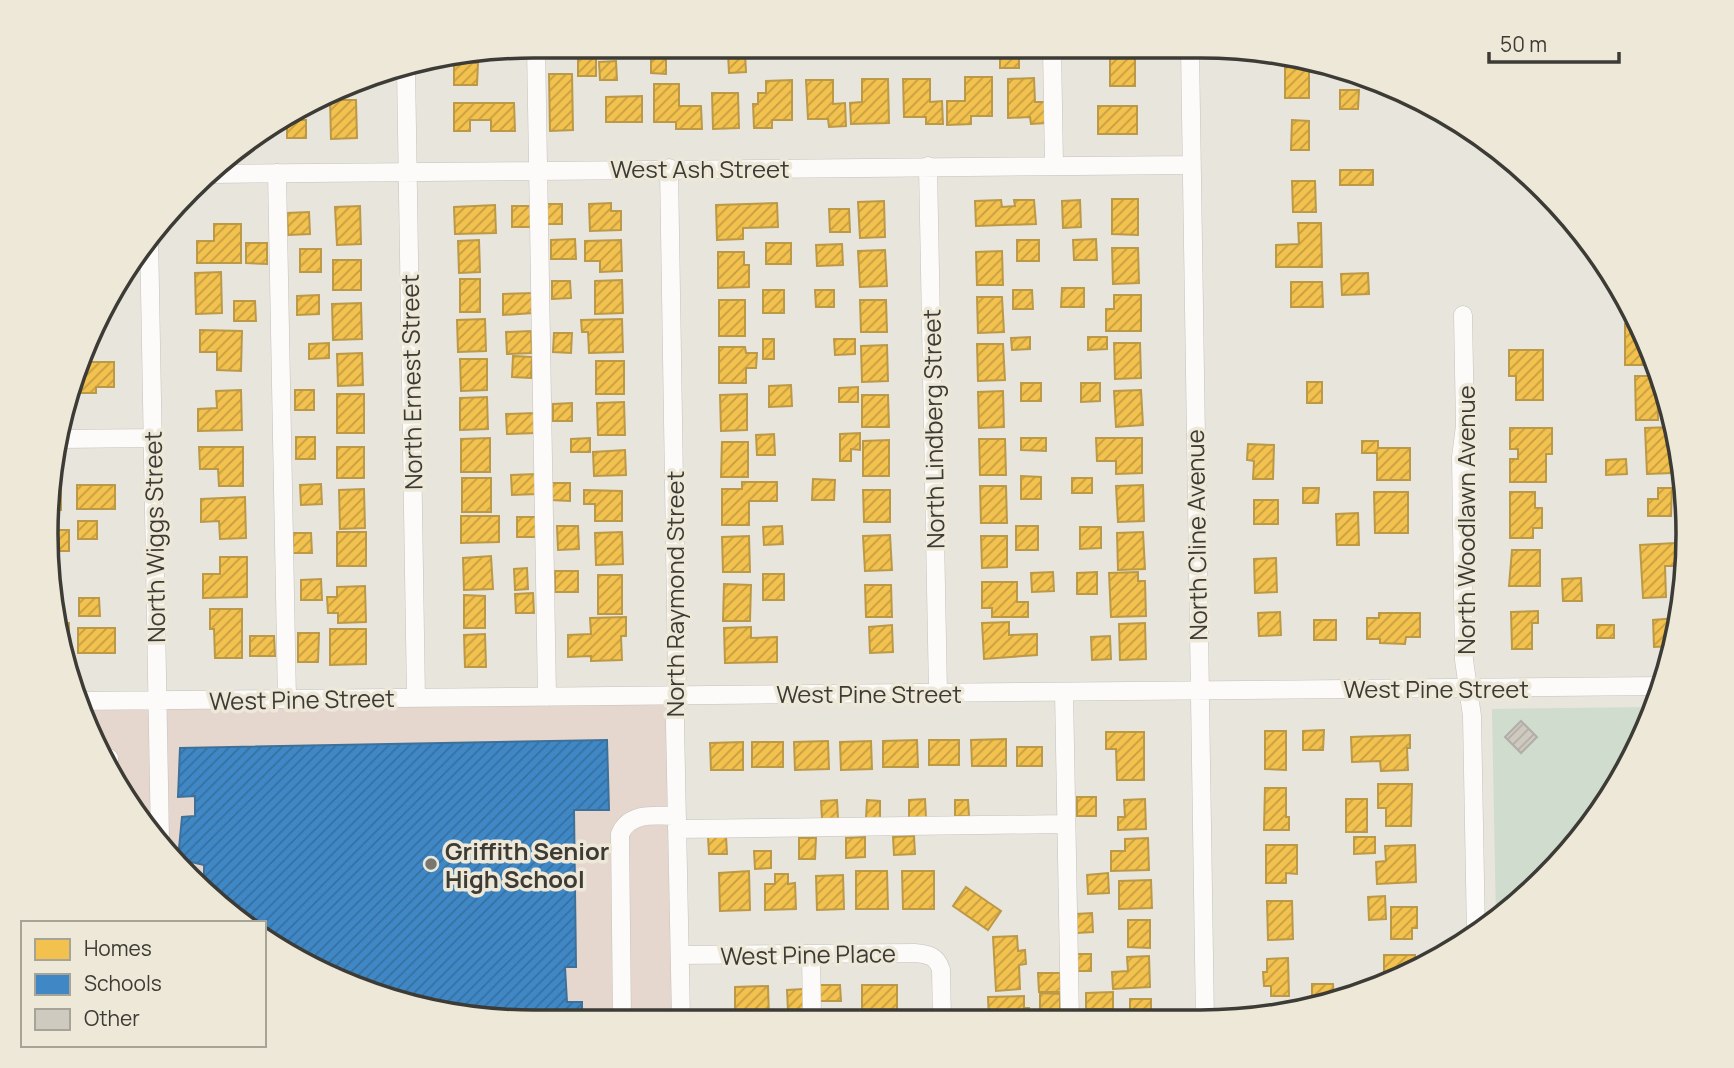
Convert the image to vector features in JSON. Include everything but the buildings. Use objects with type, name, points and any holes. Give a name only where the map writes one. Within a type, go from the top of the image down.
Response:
[{"type":"street","points":[[536,58],[547,696]]},
{"type":"street","points":[[1052,58],[1054,165]]},
{"type":"street","name":"North Cline Avenue","points":[[1190,58],[1205,1010]]},
{"type":"street","name":"North Ernest Street","points":[[406,75],[416,698]]},
{"type":"street","name":"West Ash Street","points":[[223,174],[407,170],[1191,165]]},
{"type":"street","name":"North Lindberg Street","points":[[929,166],[938,693]]},
{"type":"street","name":"North Raymond Street","points":[[670,168],[681,1010]]},
{"type":"street","points":[[277,173],[287,700]]},
{"type":"street","name":"North Wiggs Street","points":[[149,253],[160,829]]},
{"type":"street","name":"North Woodlawn Avenue","points":[[1463,315],[1465,426],[1461,471],[1464,660],[1472,716],[1476,922]]},
{"type":"street","points":[[67,439],[152,438]]},
{"type":"street","name":"West Pine Street","points":[[88,701],[1651,686]]},
{"type":"street","points":[[1064,692],[1070,1010]]},
{"type":"street","points":[[622,1010],[620,834],[623,827],[634,819],[677,822],[1066,824]]},
{"type":"street","points":[[811,954],[812,1010]]},
{"type":"street","name":"West Pine Place","points":[[680,955],[932,955],[941,970],[942,1010]]},
{"type":"shaded area","name":"Griffith Senior High School","points":[[676,695],[682,1010],[534,1010],[472,1006],[381,985],[323,961],[269,930],[266,928],[266,921],[256,921],[244,912],[197,871],[176,848],[138,799],[107,745],[88,701]]},
{"type":"green space","points":[[1643,707],[1612,772],[1578,824],[1537,871],[1496,907],[1492,709]]},
{"type":"place","name":"Griffith Senior High School","points":[[431,864]]}]
